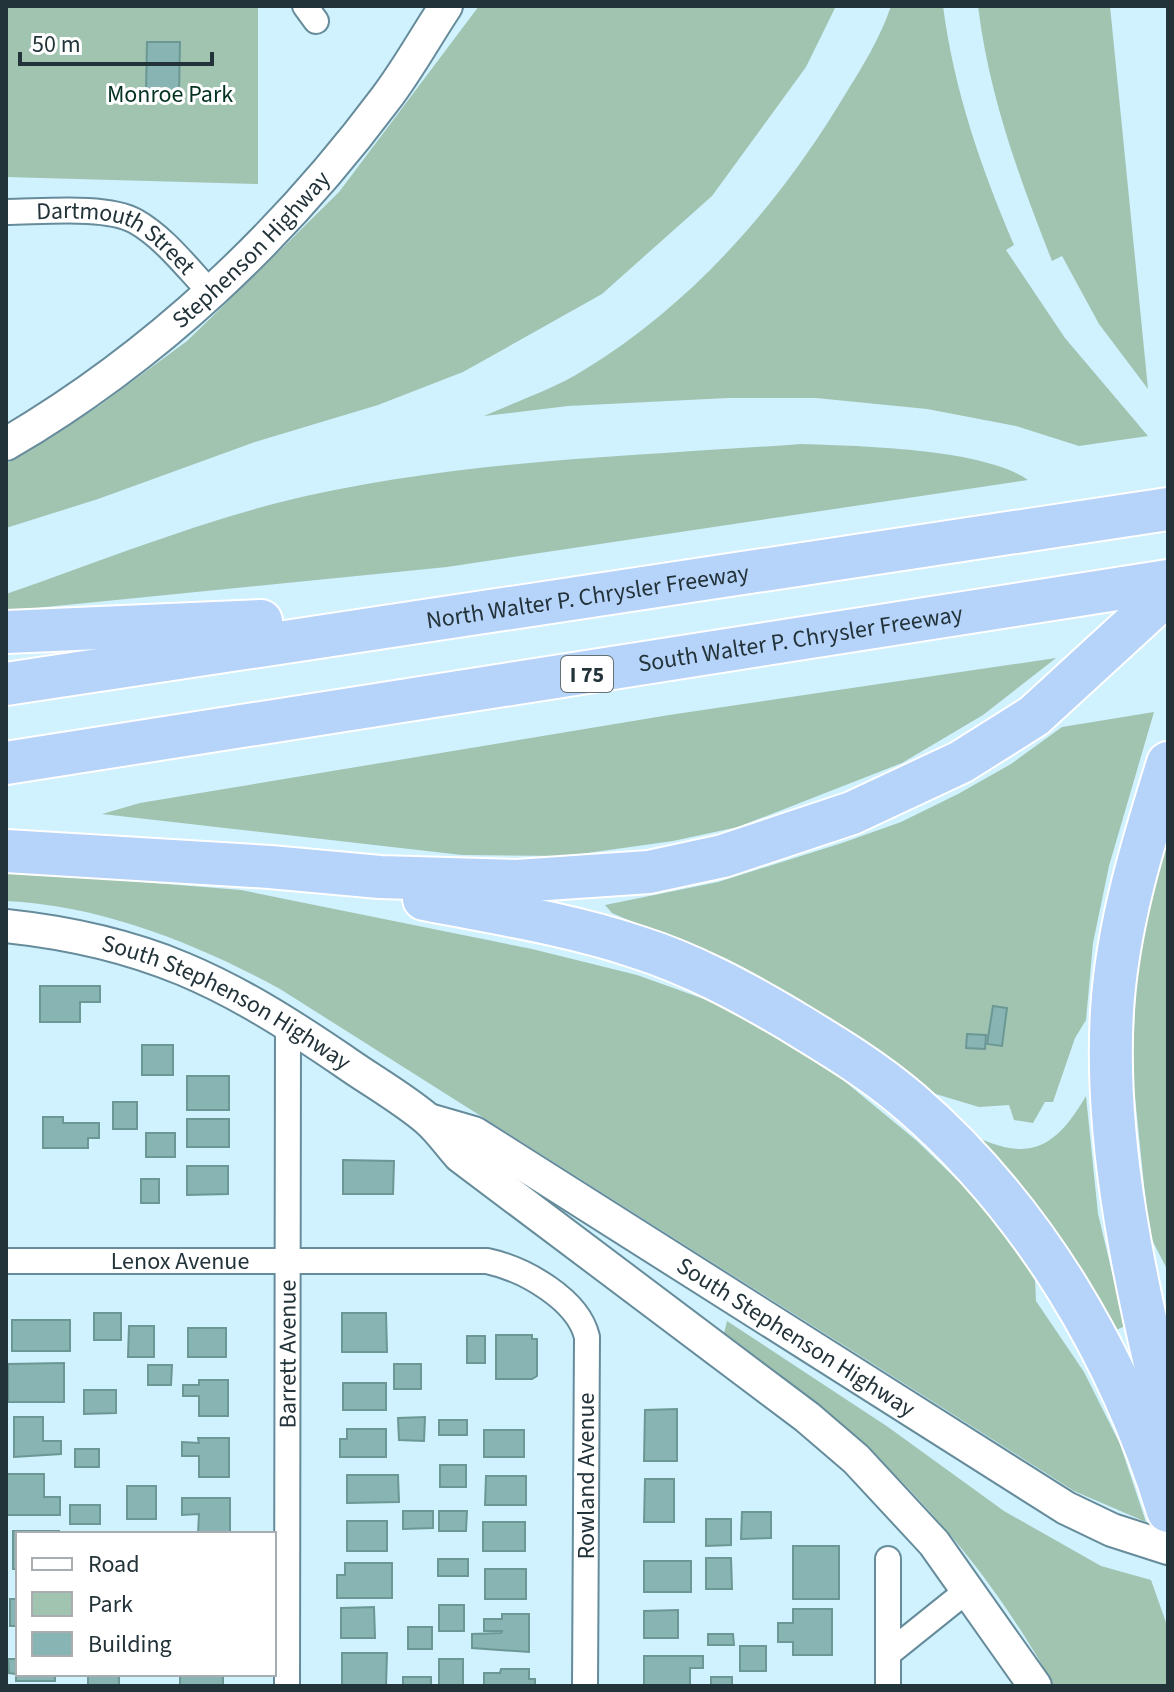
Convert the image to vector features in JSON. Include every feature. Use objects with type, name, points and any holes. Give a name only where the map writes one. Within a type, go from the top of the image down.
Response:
[{"type":"highway","name":"North Walter P. Chrysler Freeway","points":[[6,684],[1168,509]]},
{"type":"highway","name":"South Walter P. Chrysler Freeway","points":[[6,763],[1168,581]]},
{"type":"highway","points":[[6,851],[457,881],[517,881],[649,872],[723,856],[852,813],[961,762],[1034,716],[1168,593]]},
{"type":"highway","points":[[6,632],[470,612]]},
{"type":"highway","points":[[1168,763],[1140,853],[1118,956],[1112,1011],[1112,1069],[1120,1169],[1168,1511]]},
{"type":"highway","points":[[270,867],[539,922],[637,947],[731,985],[839,1050],[909,1102],[1028,1227],[1083,1315],[1129,1400],[1159,1438]]},
{"type":"main road","name":"Stephenson Highway","points":[[6,444],[77,401],[161,338],[211,293],[286,217],[344,150],[388,96],[446,6]]},
{"type":"main road","name":"South Stephenson Highway","points":[[6,926],[93,938],[167,960],[226,987],[288,1024],[429,1120],[460,1156],[807,1417],[910,1515],[969,1589],[1035,1686]]},
{"type":"main road","name":"South Stephenson Highway","points":[[429,1120],[474,1133],[1066,1508],[1112,1530],[1168,1548]]},
{"type":"street","name":"Dartmouth Street","points":[[6,212],[102,214],[134,220],[156,237],[211,293]]},
{"type":"street","name":"Barrett Avenue","points":[[287,1686],[285,1261],[288,1024]]},
{"type":"street","name":"Lenox Avenue","points":[[6,1261],[487,1261],[505,1265],[541,1286]]},
{"type":"street","name":"Rowland Avenue","points":[[541,1286],[569,1305],[584,1324],[587,1337],[585,1686]]},
{"type":"street","points":[[888,1559],[888,1686]]},
{"type":"street","points":[[888,1654],[969,1589]]},
{"type":"green space","name":"Monroe Park","points":[[6,6],[258,6],[258,184],[6,177]]},
{"type":"green space","points":[[479,6],[836,6],[806,67],[712,196],[602,294],[463,372],[378,405],[255,442],[98,499],[6,528],[6,464],[99,406],[187,341],[339,192]]},
{"type":"green space","points":[[891,6],[943,6],[954,68],[970,128],[1014,245],[1006,250],[1065,338],[1148,436],[1079,446],[1016,426],[927,409],[816,398],[728,398],[568,406],[484,416],[584,370],[662,314],[698,282],[764,211],[821,133],[877,40]]},
{"type":"green space","points":[[978,6],[1110,6],[1148,389],[1099,324],[1062,256],[1052,261],[1017,167],[998,104]]},
{"type":"green space","points":[[801,444],[951,455],[1008,469],[1028,480],[447,567],[6,611],[6,594],[208,523],[277,503],[342,489],[407,477],[538,462]]},
{"type":"green space","points":[[1056,658],[983,715],[902,763],[738,827],[673,841],[566,856],[462,855],[102,814],[140,803],[669,715]]},
{"type":"green space","points":[[1154,712],[1109,866],[1093,943],[1086,1020],[1075,1038],[1053,1102],[1045,1102],[1033,1123],[1014,1120],[1009,1105],[979,1107],[919,1089],[716,958],[612,913],[605,905],[718,882],[842,843],[901,822],[958,794],[1011,764],[1062,727]]},
{"type":"green space","points":[[1168,831],[1168,1271],[1149,1234],[1132,1068],[1137,968],[1154,880]]},
{"type":"green space","points":[[6,871],[241,890],[532,949],[637,975],[743,1013],[831,1070],[917,1141],[984,1206],[1035,1278],[1036,1301],[1084,1372],[1120,1444],[1146,1522],[1074,1491],[280,989],[216,957],[148,930],[77,910],[6,901]]},
{"type":"green space","points":[[1086,1096],[1098,1214],[1125,1326],[1112,1332],[958,1128],[999,1146],[1031,1148],[1045,1143],[1059,1132]]},
{"type":"green space","points":[[727,1321],[888,1427],[1004,1511],[1101,1566],[1151,1580],[1168,1628],[1168,1686],[1054,1686],[1021,1630],[949,1533],[868,1449],[724,1333]]},
{"type":"building","points":[[147,42],[180,42],[179,93],[146,92]]},
{"type":"building","points":[[40,986],[100,986],[100,1002],[80,1002],[80,1022],[40,1022]]},
{"type":"building","points":[[993,1006],[1007,1008],[1002,1046],[987,1044]]},
{"type":"building","points":[[967,1034],[986,1035],[985,1049],[966,1048]]},
{"type":"building","points":[[142,1045],[173,1045],[173,1075],[142,1075]]},
{"type":"building","points":[[187,1076],[229,1076],[229,1110],[187,1110]]},
{"type":"building","points":[[113,1102],[137,1102],[137,1129],[113,1129]]},
{"type":"building","points":[[43,1117],[63,1117],[63,1123],[99,1123],[99,1138],[88,1138],[88,1148],[43,1148]]},
{"type":"building","points":[[187,1119],[229,1119],[229,1147],[187,1147]]},
{"type":"building","points":[[146,1133],[175,1133],[175,1157],[146,1157]]},
{"type":"building","points":[[343,1160],[394,1161],[393,1194],[343,1194]]},
{"type":"building","points":[[187,1166],[228,1166],[228,1194],[187,1195]]},
{"type":"building","points":[[141,1179],[159,1179],[159,1203],[141,1203]]},
{"type":"building","points":[[94,1313],[121,1313],[121,1340],[94,1340]]},
{"type":"building","points":[[342,1313],[386,1313],[387,1352],[342,1352]]},
{"type":"building","points":[[12,1320],[70,1320],[70,1351],[12,1351]]},
{"type":"building","points":[[129,1326],[154,1326],[154,1357],[128,1357]]},
{"type":"building","points":[[188,1328],[226,1328],[226,1357],[188,1357]]},
{"type":"building","points":[[496,1335],[532,1335],[532,1339],[537,1339],[537,1376],[532,1379],[496,1379]]},
{"type":"building","points":[[467,1336],[485,1336],[485,1363],[467,1363]]},
{"type":"building","points":[[64,1363],[64,1402],[8,1402],[8,1364]]},
{"type":"building","points":[[394,1364],[421,1364],[421,1389],[394,1389]]},
{"type":"building","points":[[148,1365],[172,1365],[171,1385],[148,1385]]},
{"type":"building","points":[[199,1380],[228,1380],[228,1416],[199,1416],[199,1396],[183,1396],[183,1385],[199,1385]]},
{"type":"building","points":[[343,1383],[386,1383],[386,1410],[343,1410]]},
{"type":"building","points":[[84,1390],[116,1390],[116,1413],[84,1414]]},
{"type":"building","points":[[677,1409],[677,1461],[644,1461],[645,1410]]},
{"type":"building","points":[[14,1417],[43,1417],[43,1441],[61,1441],[61,1454],[14,1457]]},
{"type":"building","points":[[425,1417],[424,1441],[399,1440],[398,1418]]},
{"type":"building","points":[[439,1420],[467,1420],[467,1435],[439,1435]]},
{"type":"building","points":[[347,1429],[386,1429],[386,1457],[340,1457],[340,1439],[347,1439]]},
{"type":"building","points":[[484,1430],[524,1430],[524,1457],[484,1457]]},
{"type":"building","points":[[198,1438],[229,1438],[229,1477],[199,1477],[199,1456],[182,1456],[182,1442],[199,1443]]},
{"type":"building","points":[[75,1449],[99,1449],[99,1467],[75,1467]]},
{"type":"building","points":[[440,1465],[466,1465],[466,1487],[440,1487]]},
{"type":"building","points":[[7,1474],[44,1474],[44,1497],[60,1497],[60,1515],[7,1515]]},
{"type":"building","points":[[347,1475],[398,1475],[399,1502],[347,1503]]},
{"type":"building","points":[[486,1476],[526,1476],[526,1505],[485,1505]]},
{"type":"building","points":[[645,1479],[674,1479],[674,1522],[644,1522]]},
{"type":"building","points":[[127,1486],[156,1486],[156,1519],[127,1519]]},
{"type":"building","points":[[182,1498],[230,1498],[230,1532],[198,1532],[199,1514],[182,1515]]},
{"type":"building","points":[[70,1505],[100,1505],[100,1524],[70,1524]]},
{"type":"building","points":[[403,1511],[433,1511],[433,1528],[403,1529]]},
{"type":"building","points":[[439,1511],[467,1511],[466,1531],[439,1531]]},
{"type":"building","points":[[742,1512],[771,1512],[771,1538],[741,1539]]},
{"type":"building","points":[[706,1519],[731,1519],[731,1545],[706,1546]]},
{"type":"building","points":[[347,1521],[387,1521],[387,1551],[347,1551]]},
{"type":"building","points":[[483,1522],[525,1522],[525,1551],[483,1551]]},
{"type":"building","points":[[13,1531],[59,1531],[16,1532],[16,1569],[13,1569]]},
{"type":"building","points":[[793,1546],[839,1546],[839,1599],[793,1599]]},
{"type":"building","points":[[706,1558],[731,1558],[732,1589],[706,1589]]},
{"type":"building","points":[[438,1559],[468,1559],[468,1576],[438,1576]]},
{"type":"building","points":[[644,1561],[691,1561],[691,1592],[644,1592]]},
{"type":"building","points":[[345,1563],[392,1563],[392,1598],[337,1598],[337,1575],[345,1575]]},
{"type":"building","points":[[485,1569],[526,1569],[526,1599],[485,1599]]},
{"type":"building","points":[[10,1599],[16,1599],[16,1626],[10,1626]]},
{"type":"building","points":[[439,1605],[464,1605],[464,1631],[439,1631]]},
{"type":"building","points":[[374,1607],[375,1638],[341,1638],[341,1608]]},
{"type":"building","points":[[793,1609],[832,1609],[832,1655],[793,1655],[793,1642],[778,1642],[778,1623],[793,1623]]},
{"type":"building","points":[[678,1610],[678,1638],[644,1638],[644,1611]]},
{"type":"building","points":[[502,1614],[529,1614],[529,1652],[472,1648],[472,1634],[501,1633],[484,1631],[484,1619],[502,1619]]},
{"type":"building","points":[[408,1627],[432,1627],[432,1649],[408,1649]]},
{"type":"building","points":[[708,1634],[733,1634],[734,1645],[708,1645]]},
{"type":"building","points":[[740,1646],[766,1646],[766,1671],[740,1671]]},
{"type":"building","points":[[342,1653],[387,1653],[386,1686],[342,1686]]},
{"type":"building","points":[[644,1656],[703,1656],[703,1668],[690,1668],[690,1686],[644,1686]]},
{"type":"building","points":[[8,1659],[16,1659],[16,1674],[9,1673]]},
{"type":"building","points":[[439,1659],[463,1659],[463,1685],[439,1685]]},
{"type":"building","points":[[501,1669],[529,1669],[529,1679],[535,1679],[535,1686],[484,1686],[484,1673],[500,1673]]},
{"type":"building","points":[[16,1676],[55,1676],[55,1681],[16,1681]]},
{"type":"building","points":[[88,1676],[119,1676],[119,1686],[88,1686]]},
{"type":"building","points":[[180,1676],[223,1676],[223,1686],[180,1686]]},
{"type":"building","points":[[403,1677],[431,1677],[431,1686],[403,1686]]},
{"type":"building","points":[[711,1677],[732,1677],[732,1686],[711,1686]]}]
